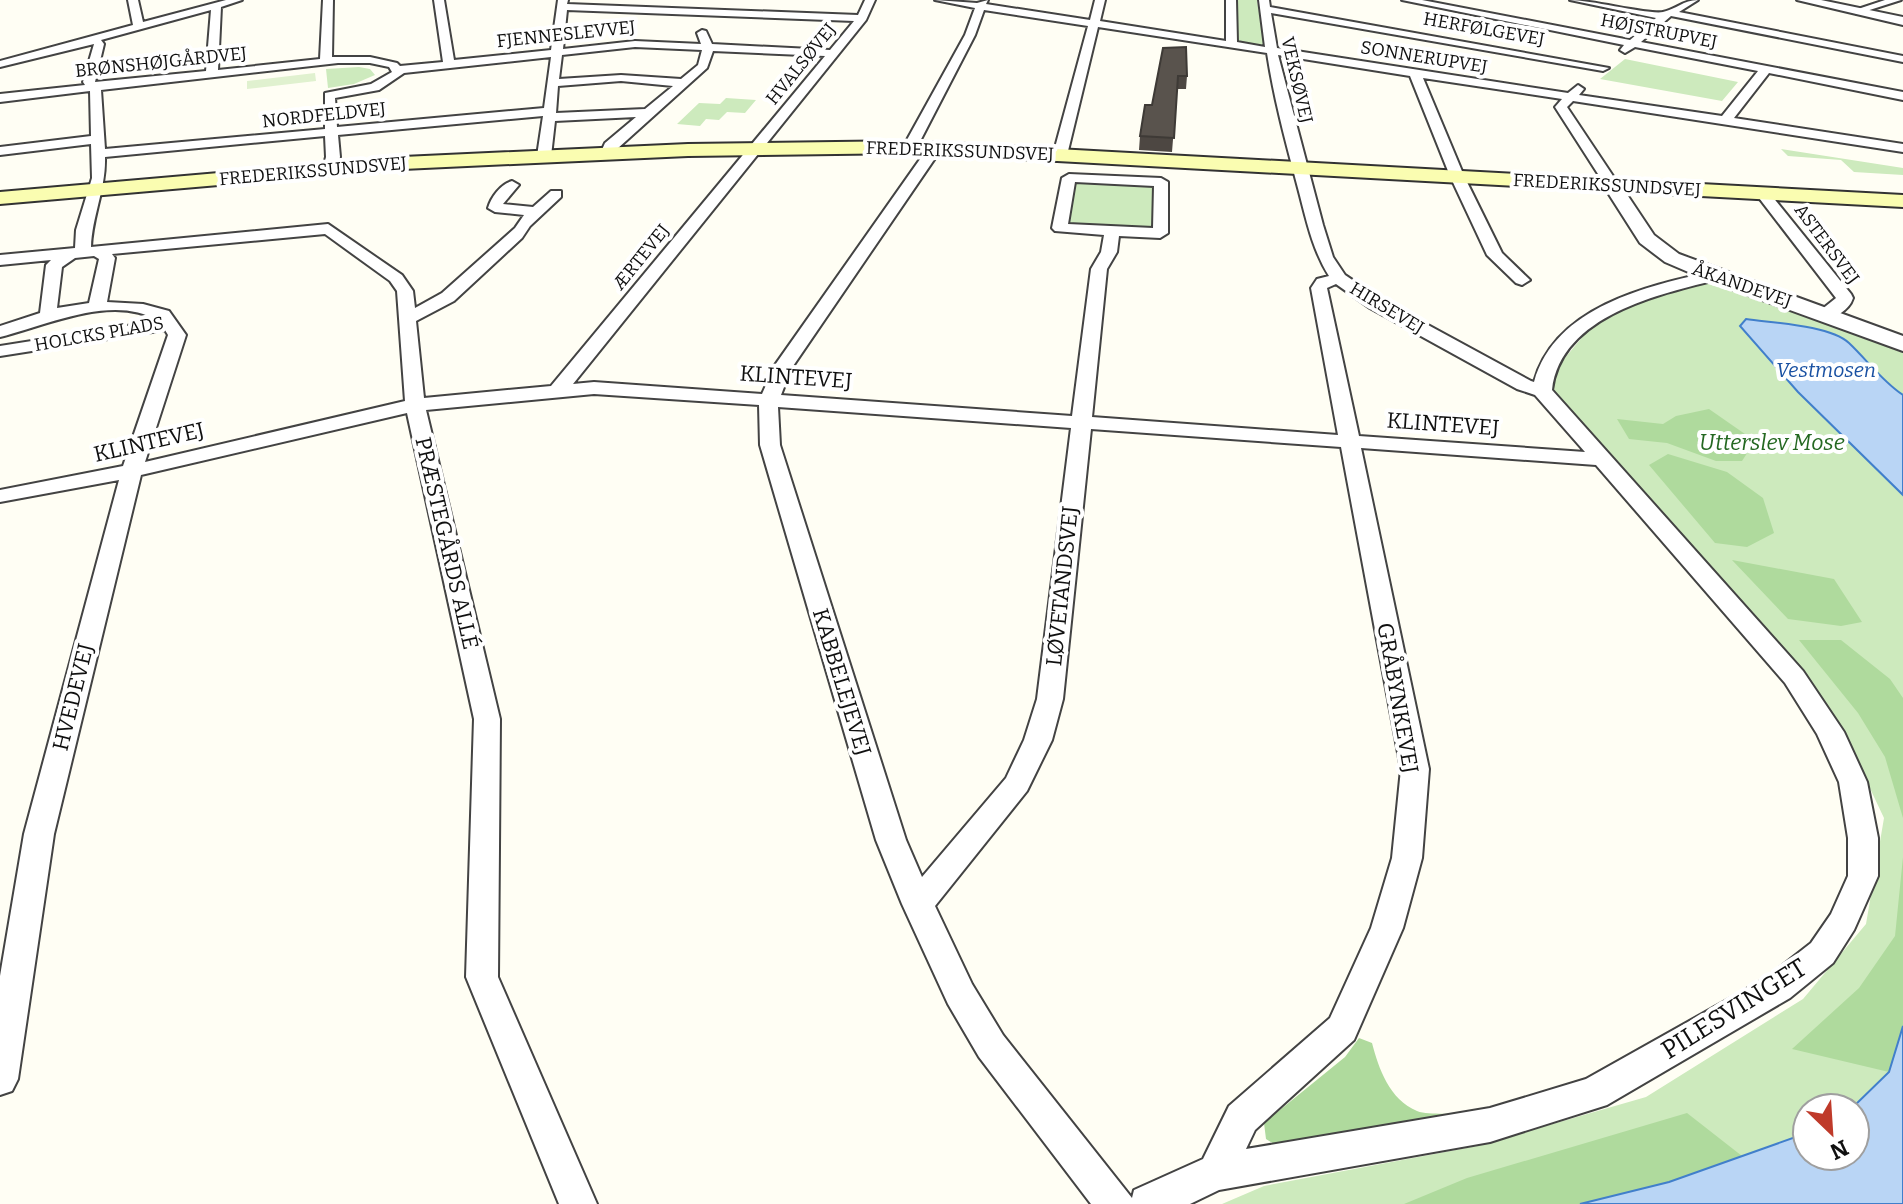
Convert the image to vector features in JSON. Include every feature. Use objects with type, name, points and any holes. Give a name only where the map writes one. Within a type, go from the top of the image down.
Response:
[{"type":"main road","name":"FREDERIKSSUNDSVEJ","points":[[6,197],[330,168],[544,156],[755,149],[923,148],[1903,201]]},
{"type":"street","points":[[133,0],[135,22],[143,27]]},
{"type":"street","points":[[0,64],[237,0]]},
{"type":"street","points":[[326,61],[328,0]]},
{"type":"street","points":[[439,0],[449,65]]},
{"type":"street","name":"HVALSØVEJ","points":[[755,149],[862,18],[870,0]]},
{"type":"street","name":"SONNERUPVEJ","points":[[940,0],[982,3],[1232,46],[1903,148]]},
{"type":"street","points":[[1060,155],[1100,0]]},
{"type":"street","points":[[1231,0],[1232,46]]},
{"type":"street","name":"HØJSTRUPVEJ","points":[[1407,0],[1903,96]]},
{"type":"street","points":[[1575,0],[1903,59]]},
{"type":"street","points":[[1612,185],[1561,107],[1667,15],[1693,0]]},
{"type":"street","points":[[1803,0],[1903,21]]},
{"type":"street","points":[[1857,11],[1896,0]]},
{"type":"street","points":[[544,156],[563,3],[693,6],[862,18]]},
{"type":"street","name":"KABBELEJEVEJ","points":[[982,3],[923,148],[782,369],[768,400],[765,421],[891,840],[918,904],[960,994],[991,1046],[1115,1204]]},
{"type":"street","name":"VEKSØVEJ","points":[[1264,5],[1271,51],[1298,167]]},
{"type":"street","name":"HERFØLGEVEJ","points":[[1264,5],[1603,68]]},
{"type":"street","points":[[212,74],[216,6]]},
{"type":"street","points":[[607,154],[610,146],[703,66],[708,47],[693,6]]},
{"type":"street","name":"HOLCKS PLADS","points":[[84,252],[84,230],[97,189],[99,147],[96,91],[89,82],[99,44],[96,40]]},
{"type":"street","name":"FJENNESLEVVEJ","points":[[398,70],[635,44],[833,53]]},
{"type":"street","name":"BRØNSHØJGÅRDVEJ","points":[[0,98],[326,61],[380,61],[398,70]]},
{"type":"street","points":[[1725,121],[1766,69]]},
{"type":"street","points":[[330,168],[333,132],[329,96],[375,87],[391,80],[398,70]]},
{"type":"street","points":[[1415,73],[1457,176],[1495,255],[1522,280]]},
{"type":"street","points":[[555,83],[621,78],[684,83]]},
{"type":"street","name":"NORDFELDVEJ","points":[[0,151],[333,132],[551,114],[648,113]]},
{"type":"street","name":"ÆRTEVEJ","points":[[558,390],[755,149]]},
{"type":"street","points":[[1118,180],[1123,159]]},
{"type":"street","name":"HIRSEVEJ","points":[[1298,167],[1325,257],[1339,278],[1376,304],[1524,385],[1542,391]]},
{"type":"street","points":[[1069,178],[1161,182],[1160,233],[1112,231],[1060,228],[1069,178]]},
{"type":"street","points":[[512,185],[497,201],[495,208],[534,212]]},
{"type":"street","name":"ÅKANDEVEJ","points":[[1612,185],[1647,239],[1672,258],[1903,344]]},
{"type":"street","points":[[409,318],[448,297],[517,235],[534,212],[556,194]]},
{"type":"street","name":"ASTERSVEJ","points":[[1763,194],[1845,298],[1843,304],[1825,314]]},
{"type":"street","name":"PRÆSTEGÅRDS ALLÉ","points":[[0,260],[328,229],[396,278],[405,291],[415,405],[487,719],[482,977],[578,1204]]},
{"type":"street","name":"LØVETANDSVEJ","points":[[918,904],[1017,784],[1038,740],[1050,699],[1099,269],[1109,252],[1112,231]]},
{"type":"street","name":"HOLCKS PLADS","points":[[48,315],[54,265],[84,252],[107,258],[97,307]]},
{"type":"street","points":[[1542,391],[1544,372],[1560,348],[1604,309],[1626,299],[1714,276]]},
{"type":"street","name":"GRÅBYNKEVEJ","points":[[1216,1172],[1242,1118],[1342,1029],[1387,928],[1407,858],[1415,769],[1319,288],[1323,282],[1339,278]]},
{"type":"street","name":"HOLCKS PLADS","points":[[0,332],[48,315],[97,307],[147,309],[163,315],[172,324]]},
{"type":"street","name":"HOLCKS PLADS","points":[[0,351],[172,324]]},
{"type":"street","name":"HVEDEVEJ","points":[[0,1079],[39,834],[132,471],[175,345],[177,335],[172,324]]},
{"type":"street","name":"KLINTEVEJ","points":[[0,496],[132,471],[415,405],[594,388],[1598,459]]},
{"type":"street","name":"PILESVINGET","points":[[1148,1204],[1216,1172],[1490,1125],[1594,1093],[1778,988],[1822,953],[1843,921],[1863,876],[1863,838],[1853,782],[1830,732],[1794,677],[1598,459],[1542,391]]},
{"type":"green space","points":[[1235,0],[1257,0],[1265,48],[1239,45]]},
{"type":"green space","points":[[1625,59],[1738,82],[1722,101],[1600,79]]},
{"type":"green space","points":[[326,69],[370,69],[375,75],[354,84],[328,88]]},
{"type":"green space","points":[[315,73],[316,81],[247,89],[247,81]]},
{"type":"green space","points":[[726,98],[756,100],[745,113],[727,112],[719,120],[706,119],[700,126],[677,124],[699,103],[720,104]]},
{"type":"green space","points":[[1781,149],[1903,168],[1903,175],[1854,172],[1841,160],[1788,156]]},
{"type":"green space","points":[[1072,180],[1158,185],[1155,231],[1069,226]]},
{"type":"green space","name":"Utterslev Mose","points":[[1706,283],[1831,323],[1903,353],[1903,1204],[1222,1204],[1264,1186],[1477,1146],[1646,1097],[1803,999],[1866,924],[1884,818],[1841,727],[1783,647],[1554,398],[1554,371],[1594,323],[1635,301]]},
{"type":"green space","points":[[1709,409],[1755,441],[1742,461],[1716,461],[1667,443],[1629,439],[1617,419],[1663,424],[1676,416]]},
{"type":"green space","points":[[1668,454],[1727,472],[1763,498],[1774,533],[1747,547],[1715,543],[1649,465]]},
{"type":"green space","points":[[1732,560],[1834,579],[1862,622],[1841,626],[1788,619]]},
{"type":"green space","points":[[1799,640],[1841,640],[1890,679],[1903,698],[1903,818],[1885,757],[1858,713]]},
{"type":"green space","points":[[1903,857],[1903,1026],[1889,1072],[1792,1049],[1859,988],[1895,936]]},
{"type":"green space","points":[[1359,1038],[1372,1043],[1392,1091],[1407,1106],[1421,1112],[1455,1114],[1280,1148],[1266,1139],[1264,1123],[1345,1057]]},
{"type":"green space","points":[[1687,1113],[1742,1156],[1669,1182],[1580,1204],[1404,1204],[1467,1178]]},
{"type":"water","name":"Vestmosen","points":[[1746,319],[1814,329],[1840,337],[1903,395],[1903,495],[1798,392],[1740,326]]},
{"type":"water","points":[[1903,1026],[1903,1204],[1580,1204],[1669,1182],[1791,1139],[1791,1172],[1871,1172],[1871,1092],[1868,1092],[1889,1072]]},
{"type":"building","points":[[1186,47],[1187,76],[1178,76],[1174,138],[1140,136],[1145,105],[1152,105],[1163,48]]}]
